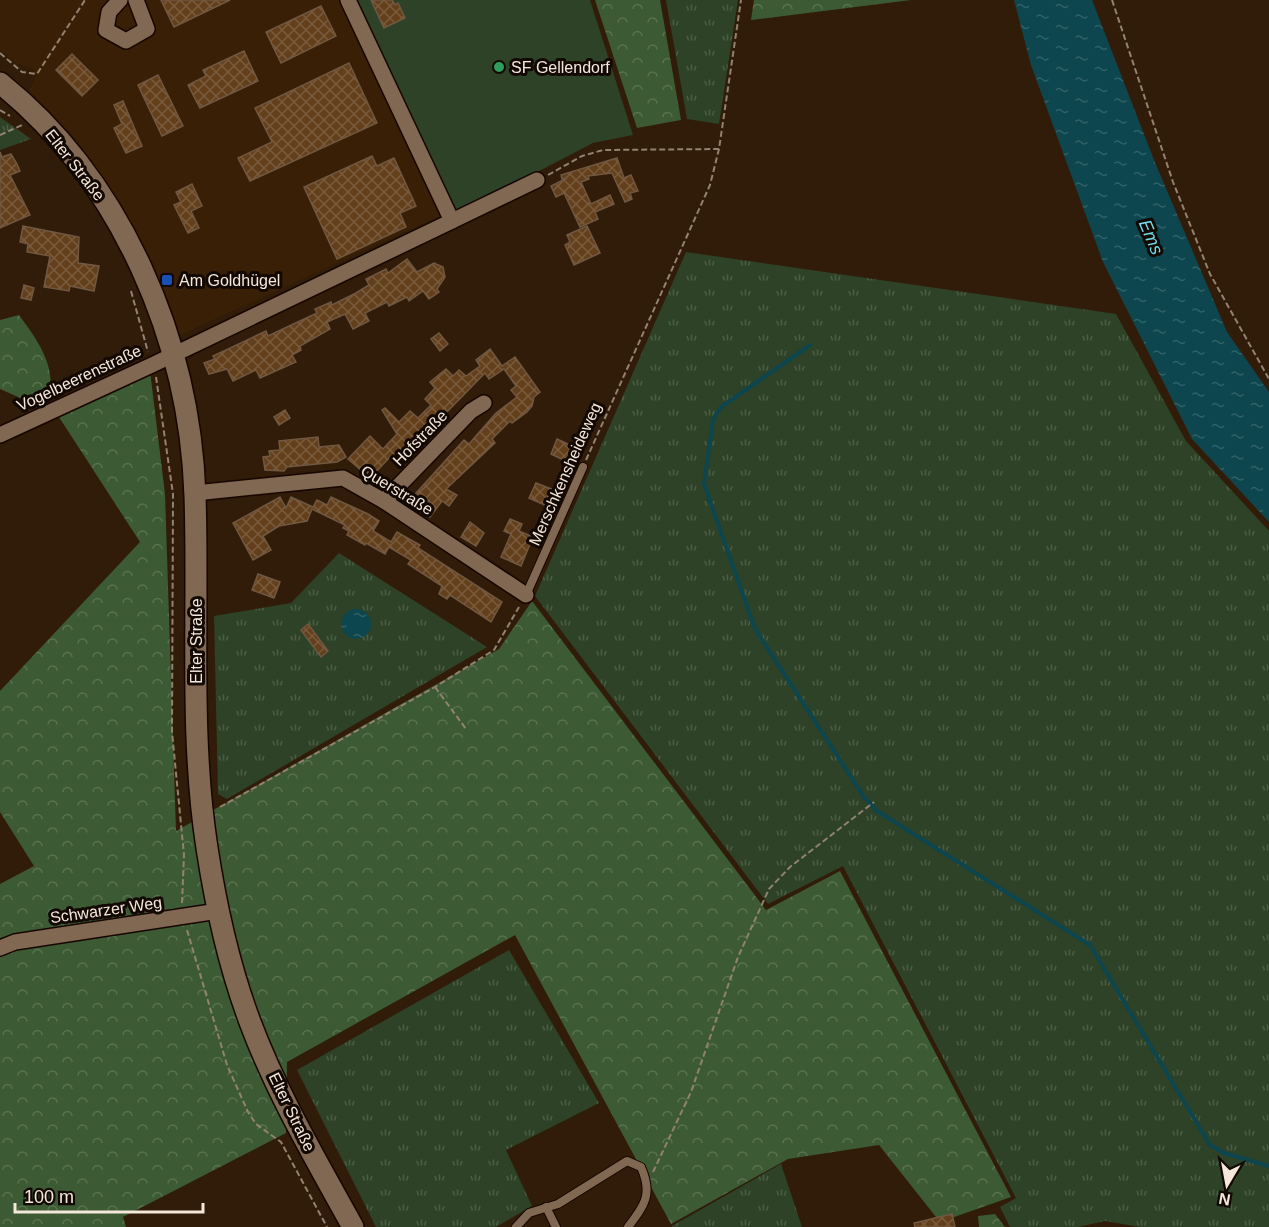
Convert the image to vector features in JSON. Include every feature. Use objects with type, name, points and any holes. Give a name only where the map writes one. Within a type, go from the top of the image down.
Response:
[{"type":"main road","name":"Elter Straße","points":[[0,83],[68,151],[108,206],[152,290],[173,354],[182,387],[195,493],[197,734],[205,834],[218,911],[251,1023],[279,1088],[353,1227]]},
{"type":"street","points":[[120,0],[109,12],[106,30],[126,41],[147,28],[136,0]]},
{"type":"street","points":[[348,0],[452,221]]},
{"type":"street","points":[[173,354],[537,180]]},
{"type":"street","name":"Vogelbeerenstraße","points":[[0,435],[173,354]]},
{"type":"street","name":"Hofstraße","points":[[384,501],[471,411],[484,403]]},
{"type":"street","name":"Querstraße","points":[[195,493],[344,478],[384,501],[526,595]]},
{"type":"street","name":"Schwarzer Weg","points":[[0,948],[15,942],[218,911]]},
{"type":"lane","name":"Merschkensheideweg","points":[[526,595],[583,467]]},
{"type":"lane","points":[[516,1227],[529,1213],[558,1204],[627,1161],[641,1167],[648,1182],[648,1192],[642,1209],[628,1227]]},
{"type":"lane","points":[[546,1207],[556,1227]]},
{"type":"path","points":[[0,53],[22,72],[37,74],[85,0]]},
{"type":"path","name":"Merschkensheideweg","points":[[583,467],[710,185],[719,149],[741,0]]},
{"type":"path","points":[[1112,0],[1173,182],[1210,274],[1269,379]]},
{"type":"path","points":[[0,110],[24,125],[0,135]]},
{"type":"path","points":[[537,180],[582,156],[603,150],[719,149]]},
{"type":"path","points":[[130,285],[158,384],[173,494],[172,732],[184,855],[183,917],[227,1065],[248,1112],[256,1124],[281,1142],[327,1227]]},
{"type":"path","points":[[216,809],[435,687],[494,650],[526,595]]},
{"type":"path","points":[[435,687],[466,729]]},
{"type":"path","points":[[648,1182],[694,1083],[738,957],[769,889],[790,867],[874,802]]},
{"type":"shaded area","points":[[0,0],[344,0],[444,214],[176,337],[135,241],[78,141],[29,90],[37,75],[31,67],[17,64],[0,50]]},
{"type":"green space","name":"SF Gellendorf","points":[[355,0],[590,0],[633,135],[593,143],[455,215]]},
{"type":"green space","points":[[595,0],[660,0],[681,120],[637,128]]},
{"type":"green space","points":[[666,0],[738,0],[719,124],[687,119]]},
{"type":"green space","points":[[754,0],[911,0],[751,20]]},
{"type":"green space","points":[[0,117],[31,139],[0,150]]},
{"type":"green space","points":[[686,252],[1116,314],[1186,441],[1269,531],[1269,1227],[1140,1227],[1105,1221],[1078,1227],[1010,1227],[1000,1207],[1016,1198],[843,866],[768,904],[535,596]]},
{"type":"green space","points":[[19,315],[34,336],[46,359],[51,383],[49,396],[43,408],[0,389],[0,320]]},
{"type":"green space","points":[[150,371],[165,494],[176,831],[499,649],[532,601],[766,910],[840,871],[1011,1197],[940,1222],[879,1145],[788,1159],[671,1224],[515,935],[287,1062],[286,1133],[123,1217],[126,1227],[0,1227],[0,884],[34,866],[0,812],[0,691],[140,542],[57,414]]},
{"type":"green space","points":[[339,553],[487,647],[227,799],[218,794],[214,616],[291,603]]},
{"type":"green space","points":[[509,950],[599,1103],[506,1150],[532,1206],[496,1227],[376,1227],[297,1070]]},
{"type":"green space","points":[[781,1164],[802,1227],[672,1227],[672,1226]]},
{"type":"green space","points":[[995,1214],[1005,1227],[979,1227],[978,1216]]},
{"type":"water","name":"Ems","points":[[1014,0],[1092,0],[1154,160],[1227,332],[1269,392],[1269,522],[1192,439],[1103,262],[1031,65]]},
{"type":"water","points":[[356,609],[367,613],[371,624],[367,635],[356,639],[345,635],[341,624],[345,613]]},
{"type":"building","points":[[161,0],[230,0],[174,27]]},
{"type":"building","points":[[371,0],[392,0],[395,5],[398,3],[405,18],[384,28]]},
{"type":"building","points":[[321,6],[336,36],[281,63],[266,32]]},
{"type":"building","points":[[244,51],[258,81],[200,108],[188,85],[206,76],[203,70]]},
{"type":"building","points":[[72,54],[98,80],[82,96],[56,70]]},
{"type":"building","points":[[349,63],[377,123],[250,181],[238,158],[272,142],[255,108]]},
{"type":"building","points":[[158,75],[183,126],[162,136],[138,85]]},
{"type":"building","points":[[123,101],[142,146],[126,153],[114,128],[122,124],[114,105]]},
{"type":"building","points":[[0,152],[2,157],[11,154],[17,164],[20,171],[10,175],[30,215],[0,228]]},
{"type":"building","points":[[372,156],[377,166],[394,158],[416,206],[400,213],[406,227],[337,259],[304,187]]},
{"type":"building","points":[[617,158],[624,178],[631,175],[638,191],[630,193],[632,199],[625,202],[612,173],[588,176],[589,179],[581,182],[591,204],[610,195],[614,204],[595,212],[598,219],[580,227],[564,193],[556,197],[551,186],[567,178],[562,179],[561,175]]},
{"type":"building","points":[[192,184],[202,206],[191,211],[199,228],[188,233],[174,205],[181,202],[176,192]]},
{"type":"building","points":[[23,226],[79,237],[78,263],[99,266],[94,291],[70,286],[69,291],[44,287],[50,256],[27,252],[28,244],[20,242]]},
{"type":"building","points":[[587,226],[600,253],[574,265],[565,245],[570,242],[567,235]]},
{"type":"building","points":[[407,259],[417,272],[434,263],[443,267],[445,277],[437,289],[439,292],[429,299],[423,291],[409,301],[407,297],[389,306],[387,302],[365,313],[369,321],[353,329],[345,314],[327,322],[330,329],[300,346],[301,350],[292,355],[296,362],[260,378],[256,370],[233,381],[227,369],[209,374],[204,363],[215,359],[213,356],[266,331],[268,336],[317,313],[315,309],[331,302],[332,305],[356,293],[369,285],[366,279],[386,269],[388,273]]},
{"type":"building","points":[[24,285],[34,288],[31,300],[21,298]]},
{"type":"building","points":[[439,333],[448,344],[440,351],[431,339]]},
{"type":"building","points":[[490,349],[502,366],[515,357],[540,392],[534,397],[532,406],[527,412],[512,423],[510,421],[492,439],[495,443],[446,489],[457,495],[449,506],[442,501],[430,517],[409,501],[464,440],[469,444],[496,413],[517,397],[511,390],[516,386],[504,369],[489,379],[485,373],[443,416],[441,414],[427,427],[431,431],[398,463],[391,456],[370,478],[348,459],[370,436],[383,449],[397,434],[382,410],[385,408],[399,422],[410,411],[418,418],[431,405],[425,399],[435,388],[430,382],[446,369],[453,376],[459,370],[466,376],[480,366],[476,360]]},
{"type":"building","points":[[285,410],[290,418],[279,425],[274,417]]},
{"type":"building","points":[[318,437],[319,447],[339,445],[346,457],[337,462],[287,467],[284,471],[265,470],[263,457],[270,456],[269,451],[280,450],[279,441]]},
{"type":"building","points":[[557,439],[576,448],[570,463],[551,454]]},
{"type":"building","points":[[559,479],[568,483],[561,498],[553,494],[547,506],[529,498],[536,483],[554,490]]},
{"type":"building","points":[[280,497],[286,508],[291,497],[313,507],[317,500],[327,505],[331,497],[368,514],[379,521],[373,531],[391,542],[397,532],[420,545],[418,548],[502,602],[491,622],[450,595],[447,599],[439,594],[442,586],[408,564],[411,560],[389,547],[385,554],[366,543],[365,545],[347,535],[349,531],[343,528],[345,525],[312,509],[307,521],[279,526],[263,536],[271,550],[253,560],[233,523]]},
{"type":"building","points":[[510,519],[522,524],[519,531],[533,537],[521,566],[501,557],[511,534],[504,531]]},
{"type":"building","points":[[470,522],[484,533],[476,546],[461,537]]},
{"type":"building","points":[[258,574],[280,582],[274,598],[252,590]]},
{"type":"building","points":[[308,624],[328,651],[321,657],[301,630]]},
{"type":"building","points":[[952,1214],[955,1227],[915,1227],[914,1223]]},
{"type":"waterway","points":[[810,345],[721,407],[713,419],[704,484],[755,629],[864,797],[877,811],[1090,945],[1210,1145],[1224,1153],[1269,1166]]},
{"type":"place","name":"SF Gellendorf","points":[[499,67]]},
{"type":"place","name":"Am Goldhügel","points":[[167,280]]}]
